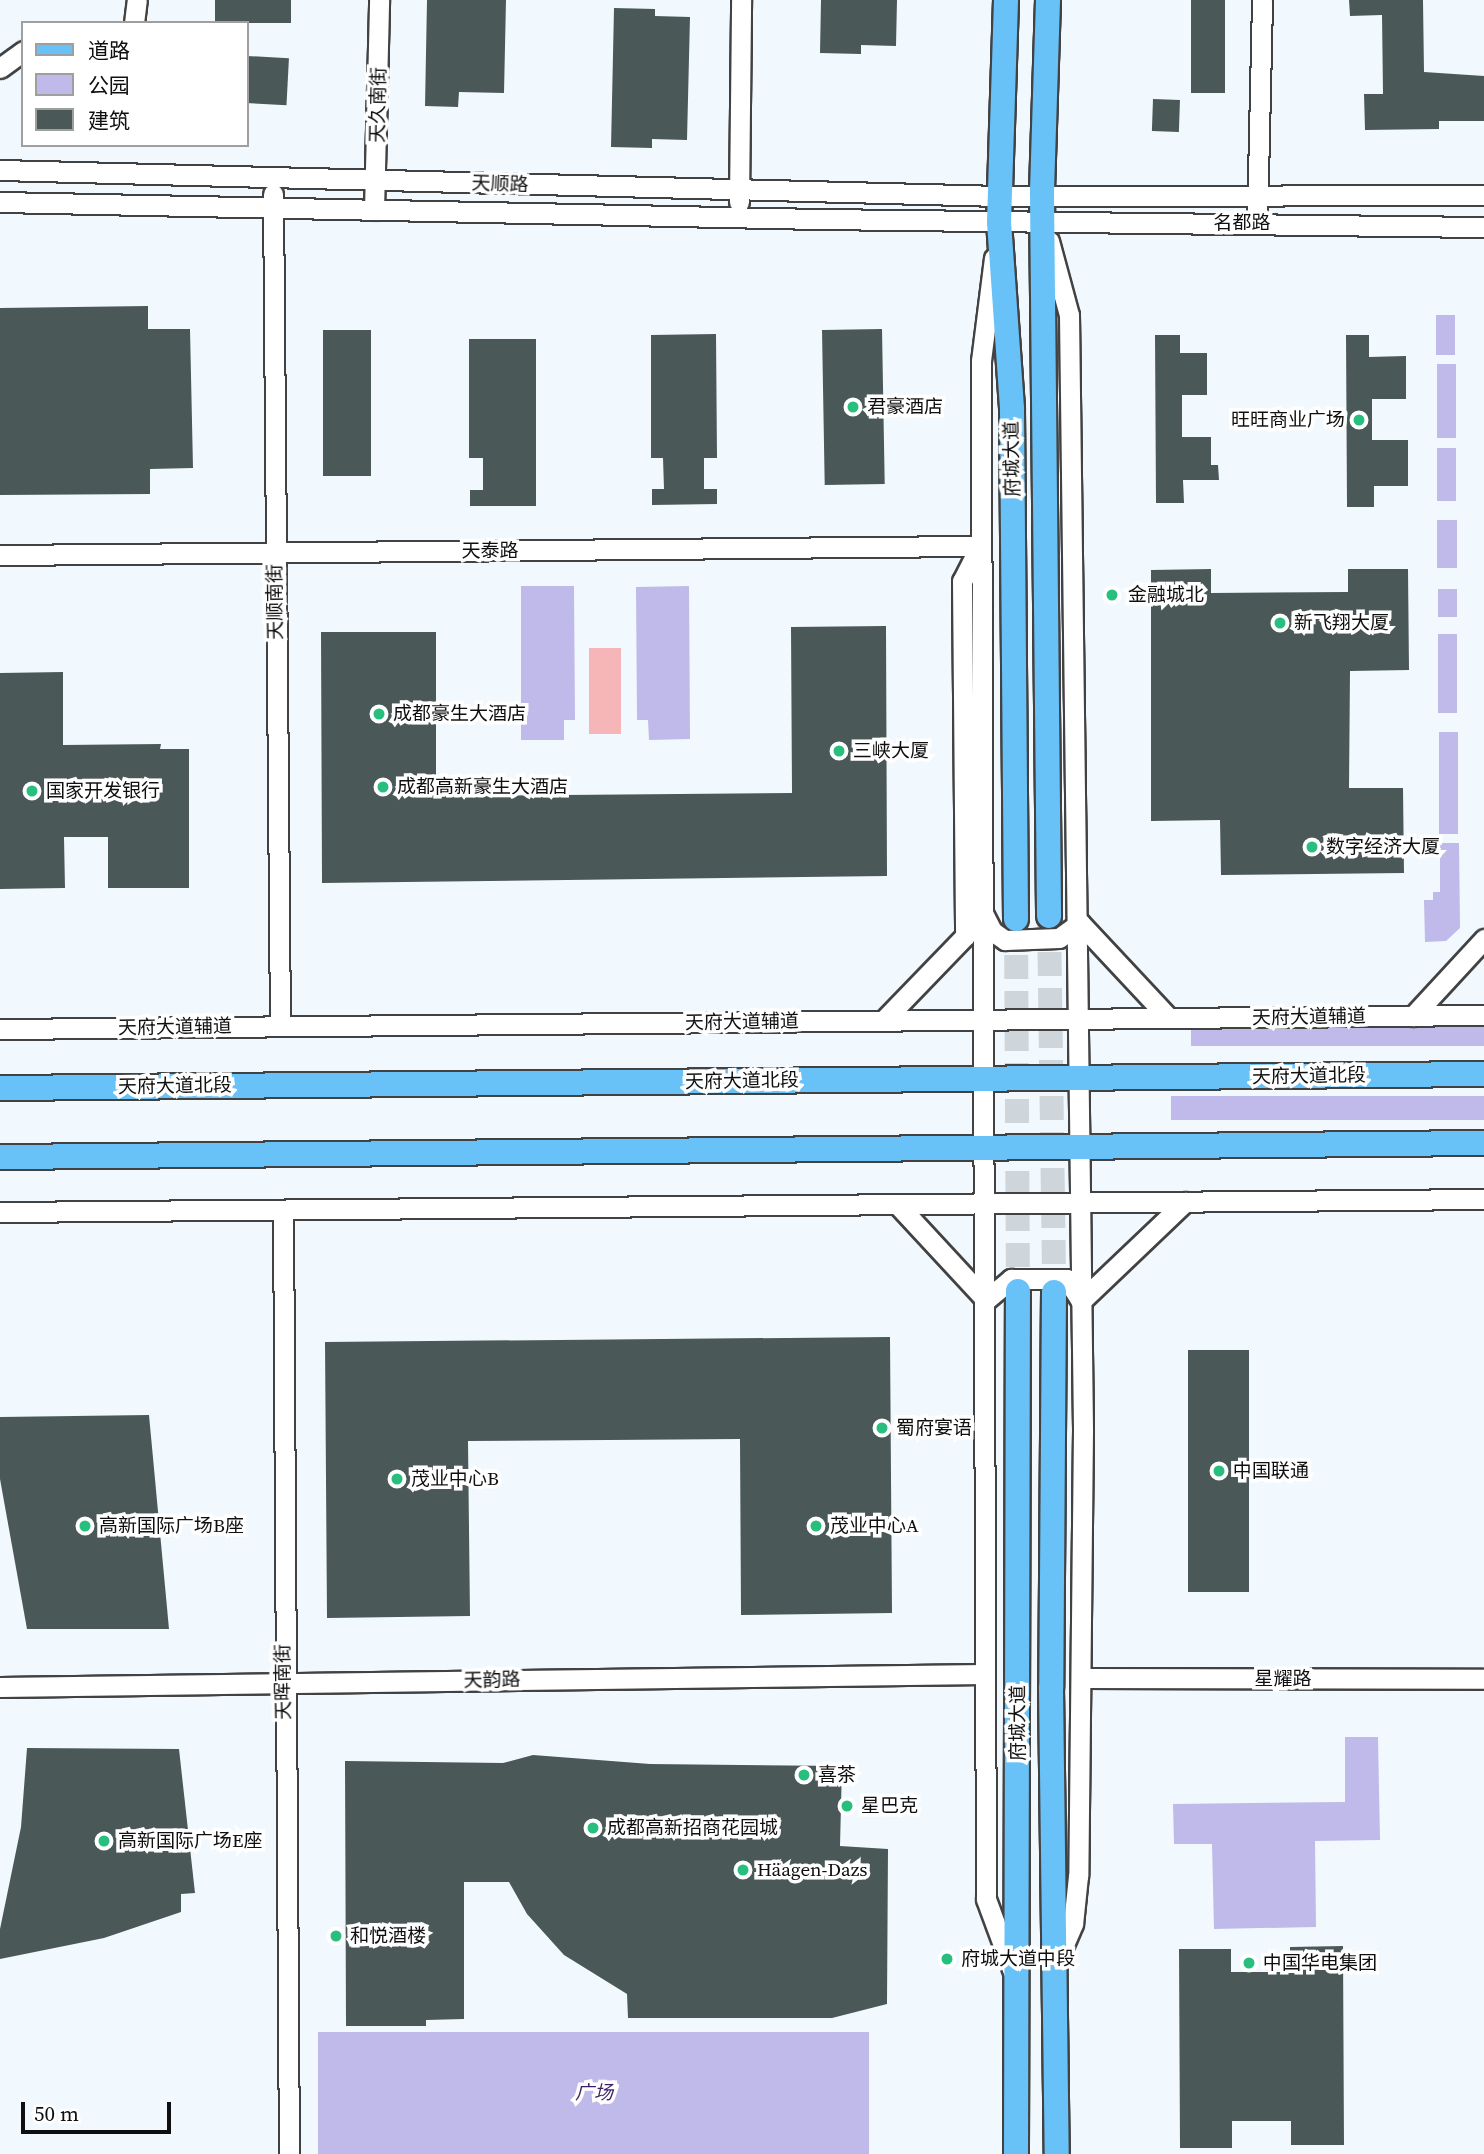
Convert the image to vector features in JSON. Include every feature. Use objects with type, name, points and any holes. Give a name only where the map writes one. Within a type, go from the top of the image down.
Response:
[{"type":"main road","name":"府城大道","points":[[1006,0],[999,222],[1012,410],[1016,919]]},
{"type":"main road","name":"府城大道","points":[[1048,0],[1042,195],[1049,916]]},
{"type":"main road","name":"天府大道北段","points":[[0,1088],[1484,1074]]},
{"type":"main road","points":[[0,1157],[1484,1143]]},
{"type":"main road","name":"府城大道","points":[[1017,2154],[1018,1291]]},
{"type":"main road","name":"府城大道","points":[[1054,1292],[1051,1688],[1057,2154]]},
{"type":"street","points":[[134,21],[136,0]]},
{"type":"street","name":"天久南街","points":[[374,210],[377,181],[379,0]]},
{"type":"street","points":[[739,217],[741,0]]},
{"type":"street","points":[[1257,222],[1262,0]]},
{"type":"street","points":[[0,68],[21,52]]},
{"type":"street","name":"天顺路","points":[[0,170],[1000,196],[1484,195]]},
{"type":"street","name":"天顺南街","points":[[273,178],[281,1026]]},
{"type":"street","name":"天顺路","points":[[0,202],[273,205],[374,210],[999,222]]},
{"type":"street","points":[[999,222],[981,361],[980,545],[986,1079],[986,1899],[1017,1982]]},
{"type":"street","name":"名都路","points":[[999,222],[1257,222],[1484,227]]},
{"type":"street","points":[[1044,223],[1069,315],[1080,923],[1081,1678],[1078,1876],[1073,1924],[1055,1965]]},
{"type":"street","points":[[883,1021],[965,936],[962,582],[980,545]]},
{"type":"street","name":"天泰路","points":[[0,555],[275,549],[980,545]]},
{"type":"street","points":[[983,914],[992,931],[1004,940],[1059,939],[1080,923]]},
{"type":"street","points":[[1080,923],[1169,1018]]},
{"type":"street","points":[[1413,1016],[1484,939]]},
{"type":"street","name":"天府大道辅道","points":[[0,1029],[1484,1015]]},
{"type":"street","points":[[0,1212],[1484,1199]]},
{"type":"street","points":[[1081,1301],[1185,1202]]},
{"type":"street","points":[[897,1204],[986,1300]]},
{"type":"street","points":[[0,1205],[24,1212]]},
{"type":"street","name":"天晖南街","points":[[283,1210],[283,1683],[289,2154]]},
{"type":"street","points":[[986,1300],[1011,1279],[1067,1279],[1081,1301]]},
{"type":"street","name":"天韵路","points":[[0,1687],[985,1674]]},
{"type":"street","name":"星耀路","points":[[1081,1678],[1484,1679]]},
{"type":"green space","points":[[1436,315],[1455,315],[1455,355],[1436,355]]},
{"type":"green space","points":[[1437,364],[1456,364],[1456,438],[1437,438]]},
{"type":"green space","points":[[1437,448],[1456,448],[1456,501],[1437,501]]},
{"type":"green space","points":[[1437,520],[1457,520],[1457,568],[1437,568]]},
{"type":"green space","points":[[521,586],[574,586],[575,720],[564,720],[564,740],[521,740]]},
{"type":"green space","points":[[689,586],[690,739],[649,740],[648,720],[637,720],[636,587]]},
{"type":"green space","points":[[1438,589],[1457,589],[1457,617],[1438,617]]},
{"type":"green space","points":[[1438,634],[1457,634],[1457,713],[1438,713]]},
{"type":"green space","points":[[1439,732],[1458,732],[1458,834],[1439,834]]},
{"type":"green space","points":[[1440,843],[1459,843],[1460,928],[1446,941],[1425,942],[1424,900],[1433,900],[1433,892],[1440,892]]},
{"type":"green space","points":[[1191,1019],[1484,1019],[1484,1046],[1191,1046]]},
{"type":"green space","points":[[1171,1096],[1484,1096],[1484,1120],[1171,1120]]},
{"type":"green space","points":[[1345,1737],[1378,1737],[1380,1840],[1315,1841],[1316,1927],[1214,1929],[1212,1844],[1174,1844],[1173,1804],[1345,1802]]},
{"type":"green space","name":"广场","points":[[318,2032],[869,2032],[869,2154],[318,2154]]},
{"type":"shaded area","points":[[589,648],[621,648],[621,734],[589,734]]},
{"type":"building","points":[[215,0],[291,0],[291,23],[215,21]]},
{"type":"building","points":[[427,0],[506,0],[504,93],[459,92],[458,107],[425,106]]},
{"type":"building","points":[[821,0],[897,0],[896,46],[861,45],[861,54],[820,53]]},
{"type":"building","points":[[1191,0],[1225,0],[1225,93],[1191,93]]},
{"type":"building","points":[[1349,0],[1423,0],[1424,72],[1484,76],[1484,121],[1439,121],[1439,129],[1365,130],[1364,94],[1383,94],[1382,15],[1350,16]]},
{"type":"building","points":[[614,8],[655,9],[655,16],[690,17],[687,140],[652,139],[652,148],[611,147]]},
{"type":"building","points":[[248,56],[289,58],[286,105],[248,103]]},
{"type":"building","points":[[1153,99],[1180,100],[1179,132],[1152,131]]},
{"type":"building","points":[[148,306],[148,329],[190,329],[193,468],[150,469],[150,494],[0,495],[0,308]]},
{"type":"building","name":"君豪酒店","points":[[882,329],[885,484],[825,485],[822,330]]},
{"type":"building","points":[[323,330],[371,330],[371,476],[323,476]]},
{"type":"building","points":[[716,334],[717,458],[704,458],[704,489],[717,489],[717,504],[652,505],[652,489],[664,489],[663,458],[651,458],[651,335]]},
{"type":"building","points":[[1155,335],[1180,335],[1180,353],[1207,353],[1207,395],[1182,395],[1182,437],[1211,437],[1211,465],[1218,465],[1219,480],[1183,480],[1184,503],[1156,503]]},
{"type":"building","name":"旺旺商业广场","points":[[1346,335],[1369,335],[1369,357],[1406,356],[1406,399],[1372,399],[1372,440],[1408,440],[1408,486],[1374,486],[1374,507],[1347,507]]},
{"type":"building","points":[[469,339],[536,339],[536,506],[470,506],[470,490],[483,490],[483,458],[469,458]]},
{"type":"building","points":[[1211,569],[1211,593],[1348,592],[1348,569],[1408,569],[1409,670],[1350,671],[1349,788],[1403,788],[1404,873],[1221,875],[1220,820],[1151,821],[1151,570]]},
{"type":"building","points":[[886,626],[887,876],[322,883],[321,632],[436,632],[436,796],[792,793],[791,627]]},
{"type":"building","points":[[63,672],[63,745],[161,744],[160,749],[189,749],[189,888],[108,888],[108,837],[64,837],[65,888],[0,889],[0,673]]},
{"type":"building","points":[[890,1337],[892,1613],[741,1615],[740,1439],[468,1441],[470,1616],[327,1618],[325,1342]]},
{"type":"building","name":"中国联通","points":[[1188,1350],[1249,1350],[1249,1592],[1188,1592]]},
{"type":"building","name":"高新国际广场B座","points":[[149,1415],[169,1629],[27,1629],[0,1479],[0,1417]]},
{"type":"building","name":"高新国际广场E座","points":[[27,1748],[179,1749],[195,1893],[181,1894],[181,1912],[104,1938],[0,1959],[0,1929],[21,1827]]},
{"type":"building","points":[[533,1755],[650,1764],[842,1766],[840,1846],[888,1849],[887,2004],[832,2018],[628,2018],[627,1994],[564,1955],[527,1914],[509,1882],[464,1882],[464,2019],[426,2020],[426,2026],[346,2026],[345,1761],[503,1763]]},
{"type":"building","points":[[1343,1946],[1344,2145],[1291,2145],[1291,2121],[1232,2121],[1232,2148],[1180,2148],[1179,1949],[1231,1949],[1231,1972],[1290,1972],[1290,1947]]},
{"type":"tunnel","points":[[1049,916],[1054,1292]]},
{"type":"tunnel","points":[[1016,919],[1018,1291]]},
{"type":"place","name":"君豪酒店","points":[[853,407]]},
{"type":"place","name":"旺旺商业广场","points":[[1359,420]]},
{"type":"place","name":"金融城北","points":[[1112,595]]},
{"type":"place","name":"新飞翔大厦","points":[[1280,623]]},
{"type":"place","name":"成都豪生大酒店","points":[[379,714]]},
{"type":"place","name":"三峡大厦","points":[[839,751]]},
{"type":"place","name":"成都高新豪生大酒店","points":[[383,787]]},
{"type":"place","name":"国家开发银行","points":[[32,791]]},
{"type":"place","name":"数字经济大厦","points":[[1312,847]]},
{"type":"place","name":"蜀府宴语","points":[[882,1428]]},
{"type":"place","name":"中国联通","points":[[1219,1471]]},
{"type":"place","name":"茂业中心B","points":[[397,1479]]},
{"type":"place","name":"高新国际广场B座","points":[[85,1526]]},
{"type":"place","name":"茂业中心A","points":[[816,1526]]},
{"type":"place","name":"喜茶","points":[[804,1775]]},
{"type":"place","name":"星巴克","points":[[847,1806]]},
{"type":"place","name":"成都高新招商花园城","points":[[593,1828]]},
{"type":"place","name":"高新国际广场E座","points":[[104,1841]]},
{"type":"place","name":"Häagen-Dazs","points":[[743,1870]]},
{"type":"place","name":"和悦酒楼","points":[[336,1936]]},
{"type":"place","name":"府城大道中段","points":[[947,1959]]},
{"type":"place","name":"中国华电集团","points":[[1249,1963]]}]
